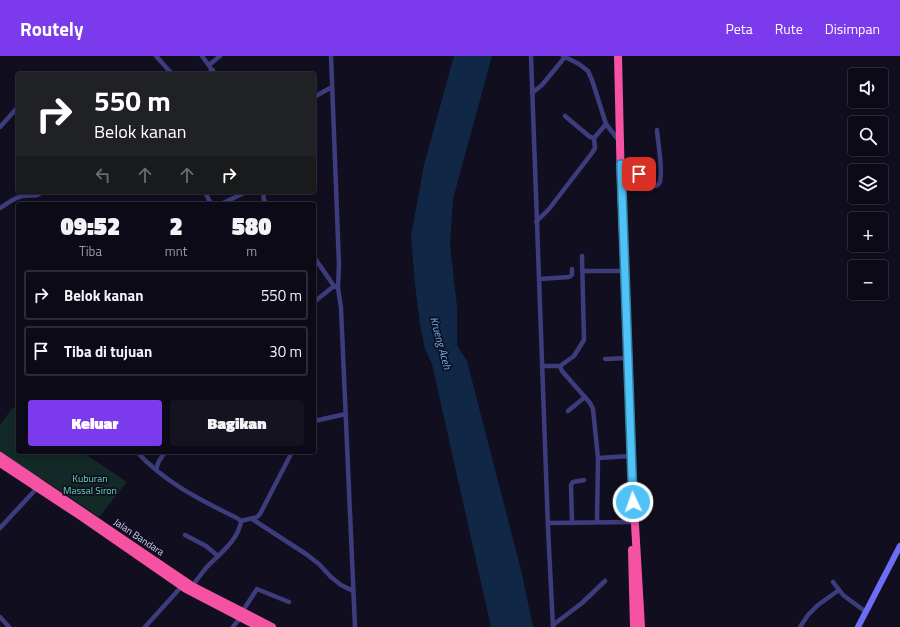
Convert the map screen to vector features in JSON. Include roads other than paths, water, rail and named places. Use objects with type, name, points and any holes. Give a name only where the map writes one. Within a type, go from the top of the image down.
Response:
[{"type":"highway","points":[[618,56],[631,456],[641,627]]},
{"type":"highway","name":"Jalan Bandara","points":[[0,456],[192,586],[259,627]]},
{"type":"highway","name":"Jalan Bandara","points":[[0,463],[182,586],[241,615],[272,627]]},
{"type":"highway","points":[[633,502],[633,624]]},
{"type":"street","points":[[156,56],[170,72]]},
{"type":"street","points":[[202,56],[214,72]]},
{"type":"street","points":[[209,65],[220,56]]},
{"type":"street","points":[[331,56],[339,265],[336,287],[341,308],[355,627]]},
{"type":"street","points":[[531,56],[536,222],[553,626]]},
{"type":"street","points":[[532,93],[542,85],[564,56],[584,67],[590,75],[606,124],[621,144]]},
{"type":"street","points":[[316,96],[332,87]]},
{"type":"street","points":[[0,127],[16,109]]},
{"type":"street","points":[[565,116],[590,137],[594,138]]},
{"type":"street","points":[[536,222],[549,209],[592,154],[595,148],[594,138],[606,124]]},
{"type":"street","points":[[621,164],[654,185],[656,186],[659,184],[660,168],[657,130]]},
{"type":"street","points":[[0,208],[23,196],[34,196],[39,194]]},
{"type":"street","points":[[225,202],[242,194]]},
{"type":"street","points":[[542,366],[560,366],[574,356],[584,340],[582,256]]},
{"type":"street","points":[[316,259],[336,287]]},
{"type":"street","points":[[539,279],[569,277],[572,275],[572,269]]},
{"type":"street","points":[[583,271],[625,271]]},
{"type":"street","points":[[316,301],[336,287]]},
{"type":"street","points":[[605,359],[628,358]]},
{"type":"street","points":[[560,366],[562,372],[594,409],[598,458],[598,522]]},
{"type":"street","points":[[568,411],[585,397]]},
{"type":"street","points":[[316,420],[346,414]]},
{"type":"street","points":[[139,454],[156,469],[185,490],[241,521],[252,519],[260,514],[291,454]]},
{"type":"street","points":[[156,469],[164,454]]},
{"type":"street","points":[[598,458],[631,456]]},
{"type":"street","points":[[572,523],[571,485],[573,482],[584,480]]},
{"type":"street","points":[[0,528],[37,488]]},
{"type":"street","points":[[252,519],[320,564],[331,577],[341,585],[354,591]]},
{"type":"street","points":[[192,586],[230,544],[241,521]]},
{"type":"street","points":[[548,523],[632,522]]},
{"type":"street","points":[[185,535],[206,546],[218,556]]},
{"type":"street","points":[[858,627],[900,546]]},
{"type":"street","points":[[553,626],[582,603],[605,581]]},
{"type":"street","points":[[833,582],[851,602],[866,612]]},
{"type":"street","points":[[145,627],[182,586]]},
{"type":"street","points":[[233,627],[257,589],[290,602]]},
{"type":"street","points":[[800,627],[808,615],[818,605],[839,590]]},
{"type":"street","points":[[0,617],[9,627]]},
{"type":"water","name":"Krueng Aceh","points":[[454,56],[492,56],[453,199],[450,245],[457,307],[457,345],[467,361],[521,570],[533,627],[491,627],[432,364],[425,349],[420,324],[411,236],[424,165]]},
{"type":"park label","name":"Kuburan Massal Siron","points":[[90,484]]}]
